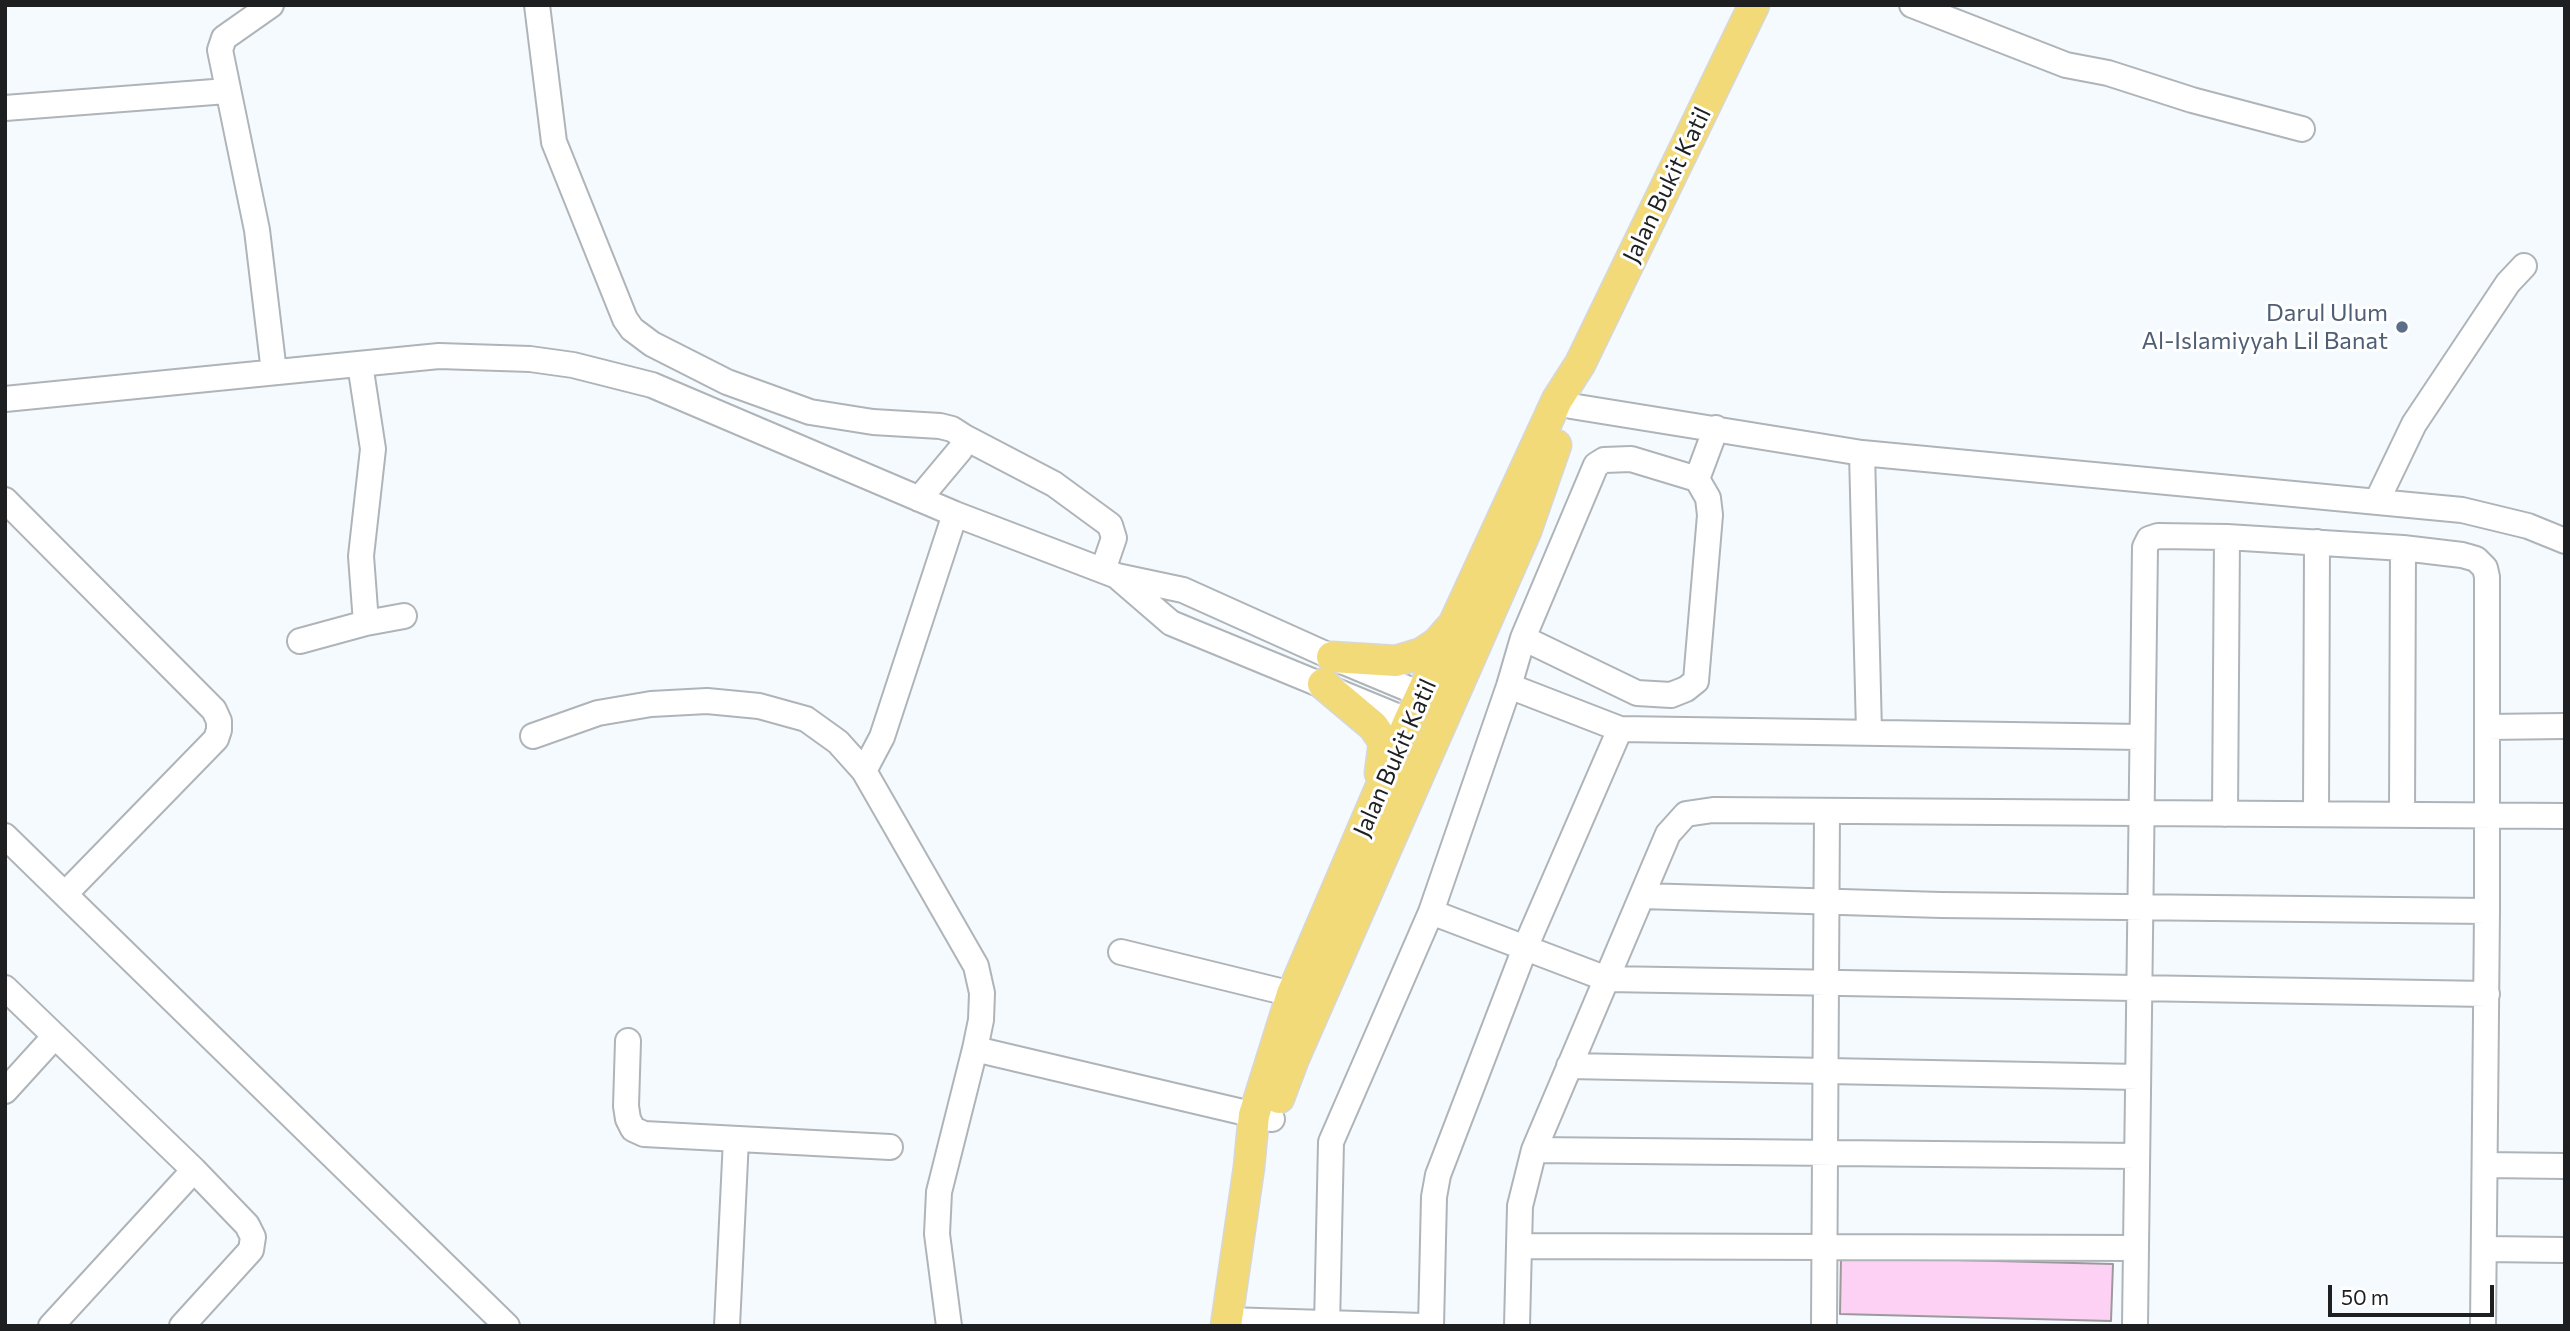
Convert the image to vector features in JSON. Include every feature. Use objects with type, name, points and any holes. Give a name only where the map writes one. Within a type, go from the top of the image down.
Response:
[{"type":"main road","name":"Jalan Bukit Katil","points":[[1226,1323],[1249,1167],[1292,994],[1362,830],[1420,709],[1457,621],[1754,5]]},
{"type":"main road","name":"Jalan Bukit Katil","points":[[1263,1117],[1294,1058],[1526,531],[1564,403]]},
{"type":"main road","points":[[1362,830],[1383,764],[1384,741],[1351,705],[1328,671],[1396,661],[1422,653],[1437,643],[1457,621]]},
{"type":"main road","points":[[1420,772],[1420,709],[1468,663]]},
{"type":"street","points":[[271,5],[234,32],[220,50],[257,230],[274,372]]},
{"type":"street","points":[[537,5],[554,142],[625,319],[632,329],[652,344],[727,382],[810,412],[873,422],[952,429],[1054,484],[1110,525],[1114,538],[1110,573]]},
{"type":"street","points":[[1912,5],[2066,65],[2108,73],[2192,100],[2302,129]]},
{"type":"street","points":[[5,108],[227,90]]},
{"type":"street","points":[[2377,501],[2414,424],[2508,283],[2524,266]]},
{"type":"street","points":[[5,399],[439,356],[530,359],[618,375],[652,385],[955,514],[1110,573],[1184,590],[1328,671]]},
{"type":"street","points":[[360,364],[373,449],[361,556],[366,623]]},
{"type":"street","points":[[1564,403],[1862,453],[2462,510],[2528,526],[2565,541]]},
{"type":"street","points":[[1697,479],[1716,428]]},
{"type":"street","points":[[919,499],[960,450],[966,438]]},
{"type":"street","points":[[1862,453],[1869,732]]},
{"type":"street","points":[[1327,1324],[1331,1142],[1431,912],[1523,638],[1595,465],[1604,460],[1631,459],[1697,479],[1708,498],[1710,515],[1696,681],[1671,695],[1637,693],[1523,638]]},
{"type":"street","points":[[5,500],[214,710],[219,721],[216,739],[65,894]]},
{"type":"street","points":[[864,771],[882,737],[955,514]]},
{"type":"street","points":[[2135,1326],[2144,547],[2149,539],[2158,536],[2227,537],[2403,548],[2462,555],[2476,559],[2484,568],[2487,577],[2487,993],[2483,1326]]},
{"type":"street","points":[[2225,814],[2227,537]]},
{"type":"street","points":[[2316,814],[2317,542]]},
{"type":"street","points":[[2402,815],[2403,548]]},
{"type":"street","points":[[1110,573],[1171,623],[1328,671],[1420,709]]},
{"type":"street","points":[[300,641],[366,623],[404,617]]},
{"type":"street","points":[[1509,686],[1620,729],[2141,737]]},
{"type":"street","points":[[533,736],[598,713],[651,704],[707,701],[746,705],[806,719],[838,742],[864,771],[976,966],[982,993],[981,1020],[975,1049],[939,1192],[937,1234],[949,1326]]},
{"type":"street","points":[[2487,727],[2565,726]]},
{"type":"street","points":[[1431,1326],[1434,1197],[1438,1175],[1525,948],[1620,729]]},
{"type":"street","points":[[1517,1326],[1520,1206],[1534,1150],[1668,834],[1686,814],[1713,810],[2565,817]]},
{"type":"street","points":[[1824,1326],[1827,811]]},
{"type":"street","points":[[5,836],[507,1326]]},
{"type":"street","points":[[1642,896],[1827,903],[2487,911]]},
{"type":"street","points":[[1431,912],[1607,979],[2487,993]]},
{"type":"street","points":[[1121,952],[1292,994]]},
{"type":"street","points":[[5,988],[194,1170],[247,1226],[253,1237],[251,1250],[182,1326]]},
{"type":"street","points":[[5,1091],[55,1036]]},
{"type":"street","points":[[628,1041],[626,1106],[633,1129],[644,1134],[890,1147]]},
{"type":"street","points":[[975,1049],[1263,1117]]},
{"type":"street","points":[[1569,1066],[2138,1077]]},
{"type":"street","points":[[727,1326],[736,1139]]},
{"type":"street","points":[[1534,1150],[2137,1156]]},
{"type":"street","points":[[2486,1165],[2565,1166]]},
{"type":"street","points":[[51,1326],[194,1170]]},
{"type":"street","points":[[1519,1246],[2136,1248]]},
{"type":"street","points":[[2484,1249],[2565,1250]]},
{"type":"street","points":[[1226,1323],[1423,1326]]},
{"type":"building","points":[[1841,1257],[2113,1264],[2111,1321],[1840,1314]]},
{"type":"place","name":"Darul Ulum Al-Islamiyyah Lil Banat","points":[[2402,327]]}]
